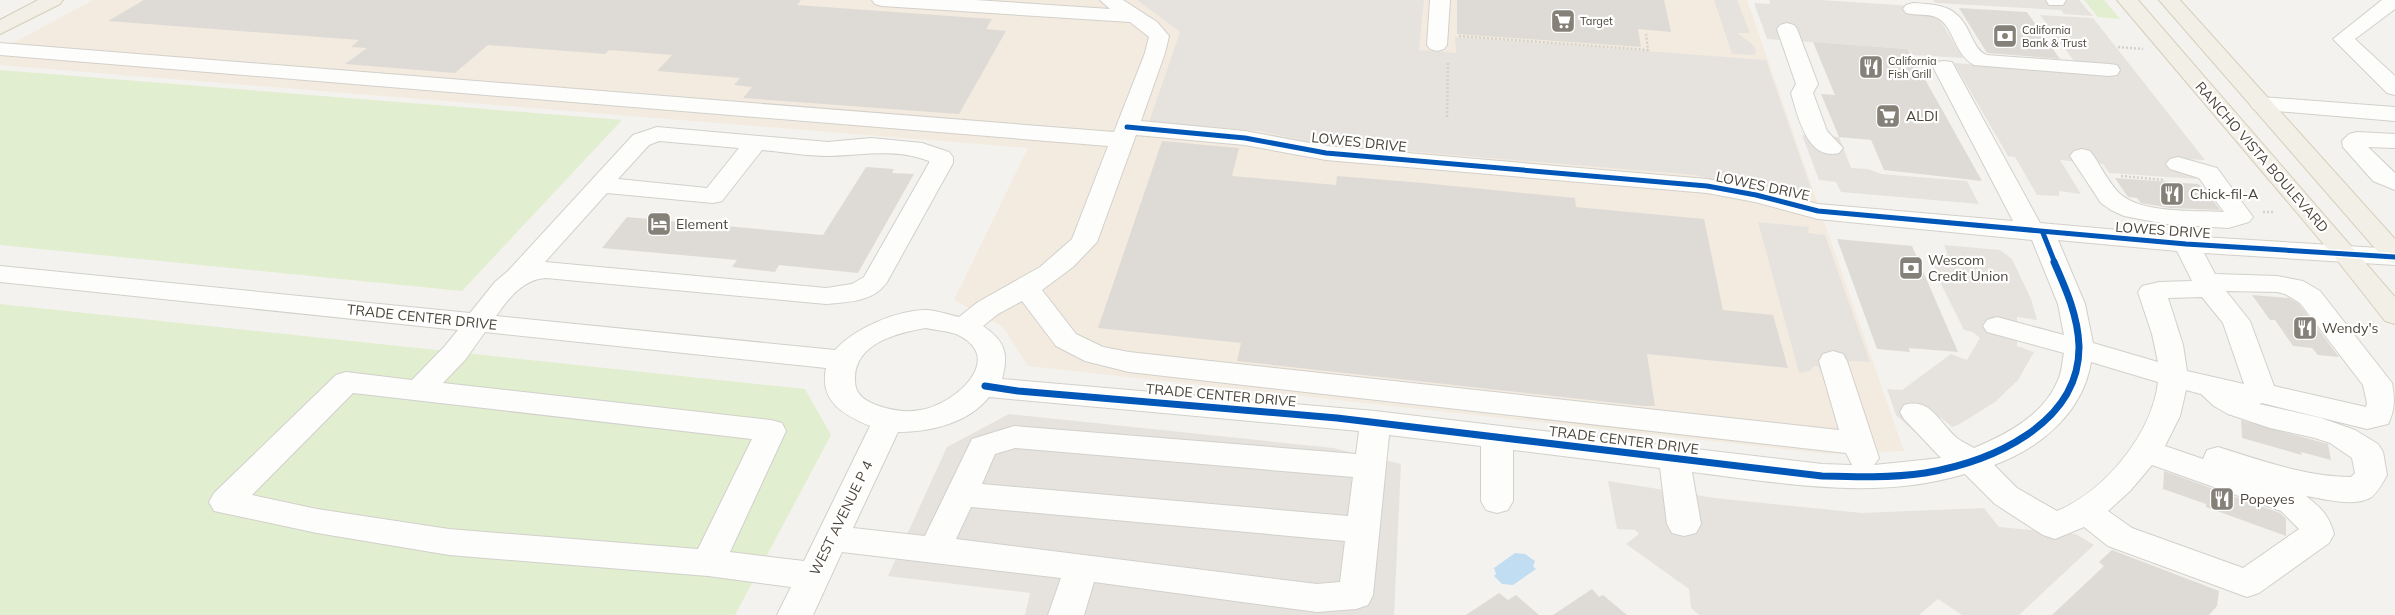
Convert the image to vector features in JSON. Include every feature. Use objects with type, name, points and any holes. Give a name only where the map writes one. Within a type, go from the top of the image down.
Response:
[{"type":"main road","points":[[0,28],[53,0]]},
{"type":"main road","name":"RANCHO VISTA BOULEVARD","points":[[2128,0],[2346,254],[2395,315]]},
{"type":"main road","points":[[2169,0],[2395,256]]},
{"type":"street","points":[[882,0],[1133,16]]},
{"type":"street","points":[[967,326],[983,310],[1026,288],[1066,262],[1084,242],[1155,53],[1159,36],[1150,26],[1110,0]]},
{"type":"street","points":[[1440,0],[1442,53]]},
{"type":"street","points":[[2394,0],[2343,39],[2395,88]]},
{"type":"street","points":[[1913,9],[1937,12],[1948,16],[1971,56],[1981,61],[2109,70]]},
{"type":"street","points":[[1787,29],[1807,84],[1802,93],[1816,134],[1831,148]]},
{"type":"street","name":"LOWES DRIVE","points":[[0,49],[1125,134],[1245,138],[1326,153],[1707,186],[1756,195],[1818,211],[2186,244],[2395,256]]},
{"type":"street","name":"TRADE CENTER DRIVE","points":[[985,386],[1018,392],[1375,422],[1822,476],[1869,477],[1926,472],[1972,461],[2013,443],[2043,423],[2053,413],[2064,400],[2070,387],[2079,348],[2069,301],[2038,232],[1944,67]]},
{"type":"street","points":[[2267,111],[2395,114]]},
{"type":"street","points":[[2267,111],[2395,126]]},
{"type":"street","points":[[419,390],[459,348],[475,323],[641,140],[649,135],[658,134],[828,149],[871,145],[922,150],[938,154],[941,157],[941,163],[874,282],[859,292],[826,296],[544,270],[520,275]]},
{"type":"street","points":[[2395,142],[2357,139],[2354,141],[2355,147],[2382,176],[2395,183]]},
{"type":"street","points":[[600,185],[713,196],[756,143]]},
{"type":"street","points":[[2077,156],[2110,198],[2126,208],[2142,212],[2228,220],[2240,217],[2208,174],[2174,172]]},
{"type":"street","points":[[2186,244],[2207,285],[2236,321],[2262,393]]},
{"type":"street","name":"TRADE CENTER DRIVE","points":[[0,274],[843,360]]},
{"type":"street","points":[[1915,412],[1948,447],[1972,461],[2044,532],[2086,511],[2121,480],[2150,446],[2168,406],[2173,377],[2164,327],[2152,292],[2169,288],[2192,290],[2207,285],[2277,284],[2293,288],[2310,297],[2376,383],[2382,404],[2377,417],[2367,418],[2262,393],[2248,395],[2173,377],[2079,348],[1997,326]]},
{"type":"street","points":[[1026,288],[1066,340],[1095,354],[1129,362],[1858,443]]},
{"type":"street","points":[[926,319],[951,321],[967,326],[984,338],[992,353],[993,370],[985,386],[968,402],[944,414],[916,421],[888,421],[856,409],[842,395],[838,378],[843,360],[856,344],[876,331],[900,322],[926,319]]},
{"type":"street","points":[[1833,361],[1869,477]]},
{"type":"street","points":[[708,562],[771,431],[346,382],[225,502],[317,521],[448,542],[708,562],[814,576]]},
{"type":"street","points":[[2150,446],[2341,490],[2360,489],[2371,474],[2367,452],[2337,434],[2243,409],[2222,398],[2212,387]]},
{"type":"street","name":"WEST AVENUE P 4","points":[[795,615],[888,421]]},
{"type":"street","points":[[833,538],[1082,567],[1317,598],[1355,605],[1375,422]]},
{"type":"street","points":[[936,549],[983,447],[1014,437],[1370,467]]},
{"type":"street","points":[[1497,437],[1498,500]]},
{"type":"street","points":[[2086,511],[2120,537],[2247,583],[2317,534],[2314,521],[2292,502],[2150,446]]},
{"type":"street","points":[[1674,459],[1684,524]]},
{"type":"street","points":[[961,494],[1363,530]]},
{"type":"street","points":[[1066,615],[1082,567]]},
{"type":"path","points":[[1455,36],[1648,50],[1646,34]]},
{"type":"path","points":[[2118,47],[2149,50]]},
{"type":"path","points":[[1442,53],[1447,117]]},
{"type":"path","points":[[2118,176],[2174,172]]},
{"type":"shaded area","points":[[93,0],[1747,0],[1904,451],[1829,454],[1028,366],[1003,327],[954,300],[1028,148],[0,65],[0,50]]},
{"type":"shaded area","points":[[1137,0],[1424,0],[1419,50],[1456,53],[1455,37],[1766,60],[1812,191],[1740,186],[1695,175],[1320,144],[1259,131],[1149,122],[1180,32]]},
{"type":"shaded area","points":[[1714,0],[1737,0],[1750,33],[1737,33],[1752,44],[1756,50],[1755,55],[1732,54]]},
{"type":"shaded area","points":[[1769,0],[1821,0],[1929,7],[1939,18],[1963,58],[1912,55],[1909,49],[1767,39],[1754,3],[1770,4]]},
{"type":"shaded area","points":[[1933,0],[2079,0],[2093,16],[2064,14],[2061,10],[1935,3]]},
{"type":"shaded area","points":[[2040,15],[2093,18],[2205,160],[2185,159],[2197,179],[2109,173],[2103,164],[2060,160],[2081,194],[2059,191],[2059,196],[2037,195],[2015,157],[2008,156],[1954,63],[2099,74],[2074,61]]},
{"type":"shaded area","points":[[1802,135],[1839,137],[1851,168],[1868,169],[1881,174],[1967,181],[1979,204],[1841,192],[1836,182],[1819,180]]},
{"type":"shaded area","points":[[1758,222],[1809,227],[1808,233],[1825,235],[1870,362],[1851,361],[1820,372],[1819,367],[1814,366],[1810,371],[1799,373]]},
{"type":"shaded area","points":[[1944,245],[2000,250],[2012,259],[2031,299],[2037,320],[2017,317],[2017,346],[2034,352],[2018,380],[1995,402],[1960,424],[1952,427],[1940,417],[1938,420],[1942,426],[1916,433],[1896,415],[1887,389],[1902,390],[1951,354],[1967,360],[1980,338],[1973,332],[1964,330],[1941,284],[1930,254],[1948,255]]},
{"type":"shaded area","points":[[1009,414],[1333,448],[1401,464],[1394,615],[1025,615],[1030,593],[888,576],[947,447]]},
{"type":"shaded area","points":[[1608,481],[1715,498],[1862,513],[1984,508],[1999,527],[2076,534],[2094,545],[2019,615],[1962,615],[1938,599],[1919,615],[1699,615],[1691,608],[1689,589],[1626,544],[1639,534],[1635,530],[1617,529]]},
{"type":"green space","points":[[2084,0],[2104,0],[2120,19],[2098,17]]},
{"type":"green space","points":[[0,70],[622,120],[462,291],[0,245]]},
{"type":"green space","points":[[0,304],[805,389],[831,435],[735,615],[0,615]]},
{"type":"water","points":[[1515,553],[1525,554],[1535,561],[1533,566],[1536,569],[1513,585],[1502,584],[1494,576],[1496,574],[1494,568]]},
{"type":"building","points":[[144,0],[801,0],[797,5],[992,19],[986,29],[1006,31],[959,114],[743,98],[752,87],[734,85],[740,78],[657,71],[672,55],[609,50],[605,54],[488,45],[455,73],[345,64],[367,48],[351,47],[359,40],[108,21]]},
{"type":"building","name":"Target","points":[[1457,0],[1664,0],[1671,32],[1638,29],[1641,47],[1457,34]]},
{"type":"building","points":[[1959,8],[2027,12],[2060,59],[1987,53]]},
{"type":"building","name":"ALDI","points":[[1813,42],[1908,49],[1982,181],[1884,170],[1871,140],[1839,137],[1821,94],[1835,95]]},
{"type":"building","points":[[1162,141],[1239,148],[1232,176],[1336,185],[1337,176],[1423,183],[1575,198],[1576,207],[1704,219],[1723,310],[1773,315],[1788,368],[1647,354],[1655,406],[1644,406],[1237,361],[1241,343],[1098,328]]},
{"type":"building","name":"Element","points":[[866,167],[894,169],[892,173],[914,174],[858,273],[779,265],[775,272],[732,267],[737,260],[602,248],[627,217],[823,235]]},
{"type":"building","name":"Chick-fil-A","points":[[2115,178],[2198,184],[2205,189],[2220,210],[2169,208],[2141,203],[2137,198],[2128,197]]},
{"type":"building","points":[[1837,239],[1912,246],[1958,352],[1909,348],[1910,352],[1877,349]]},
{"type":"building","name":"Wendy's","points":[[2252,295],[2289,298],[2299,304],[2339,357],[2318,355],[2312,348],[2293,346],[2275,320],[2270,320]]},
{"type":"building","points":[[2241,420],[2328,444],[2331,460],[2301,452],[2302,455],[2242,438]]},
{"type":"building","name":"Popeyes","points":[[2164,471],[2280,513],[2286,519],[2286,536],[2163,489]]},
{"type":"building","points":[[2112,550],[2219,591],[2217,606],[2209,615],[2052,615],[2104,566],[2099,562]]},
{"type":"building","points":[[1592,589],[1599,597],[1603,595],[1627,615],[1553,615]]},
{"type":"building","points":[[1499,593],[1508,600],[1516,595],[1539,615],[1466,615]]},
{"type":"cycle path","points":[[1127,127],[1245,138],[1326,153],[1707,186],[1756,195],[1818,211],[2186,244],[2395,257]]},
{"type":"cycle path","points":[[985,386],[1018,391],[1337,418],[1822,476],[1878,477],[1926,472],[1956,466],[1986,456],[2015,443],[2040,426],[2060,404],[2074,379],[2079,348],[2078,333],[2071,304],[2043,233]]},
{"type":"place","name":"Target","points":[[1563,21]]},
{"type":"place","name":"California Bank & Trust","points":[[2005,36]]},
{"type":"place","name":"California Fish Grill","points":[[1871,67]]},
{"type":"place","name":"ALDI","points":[[1888,116]]},
{"type":"place","name":"Chick-fil-A","points":[[2172,194]]},
{"type":"place","name":"Element","points":[[659,224]]},
{"type":"place","name":"Wescom Credit Union","points":[[1911,268]]},
{"type":"place","name":"Wendy's","points":[[2305,328]]},
{"type":"place","name":"Popeyes","points":[[2222,499]]}]
